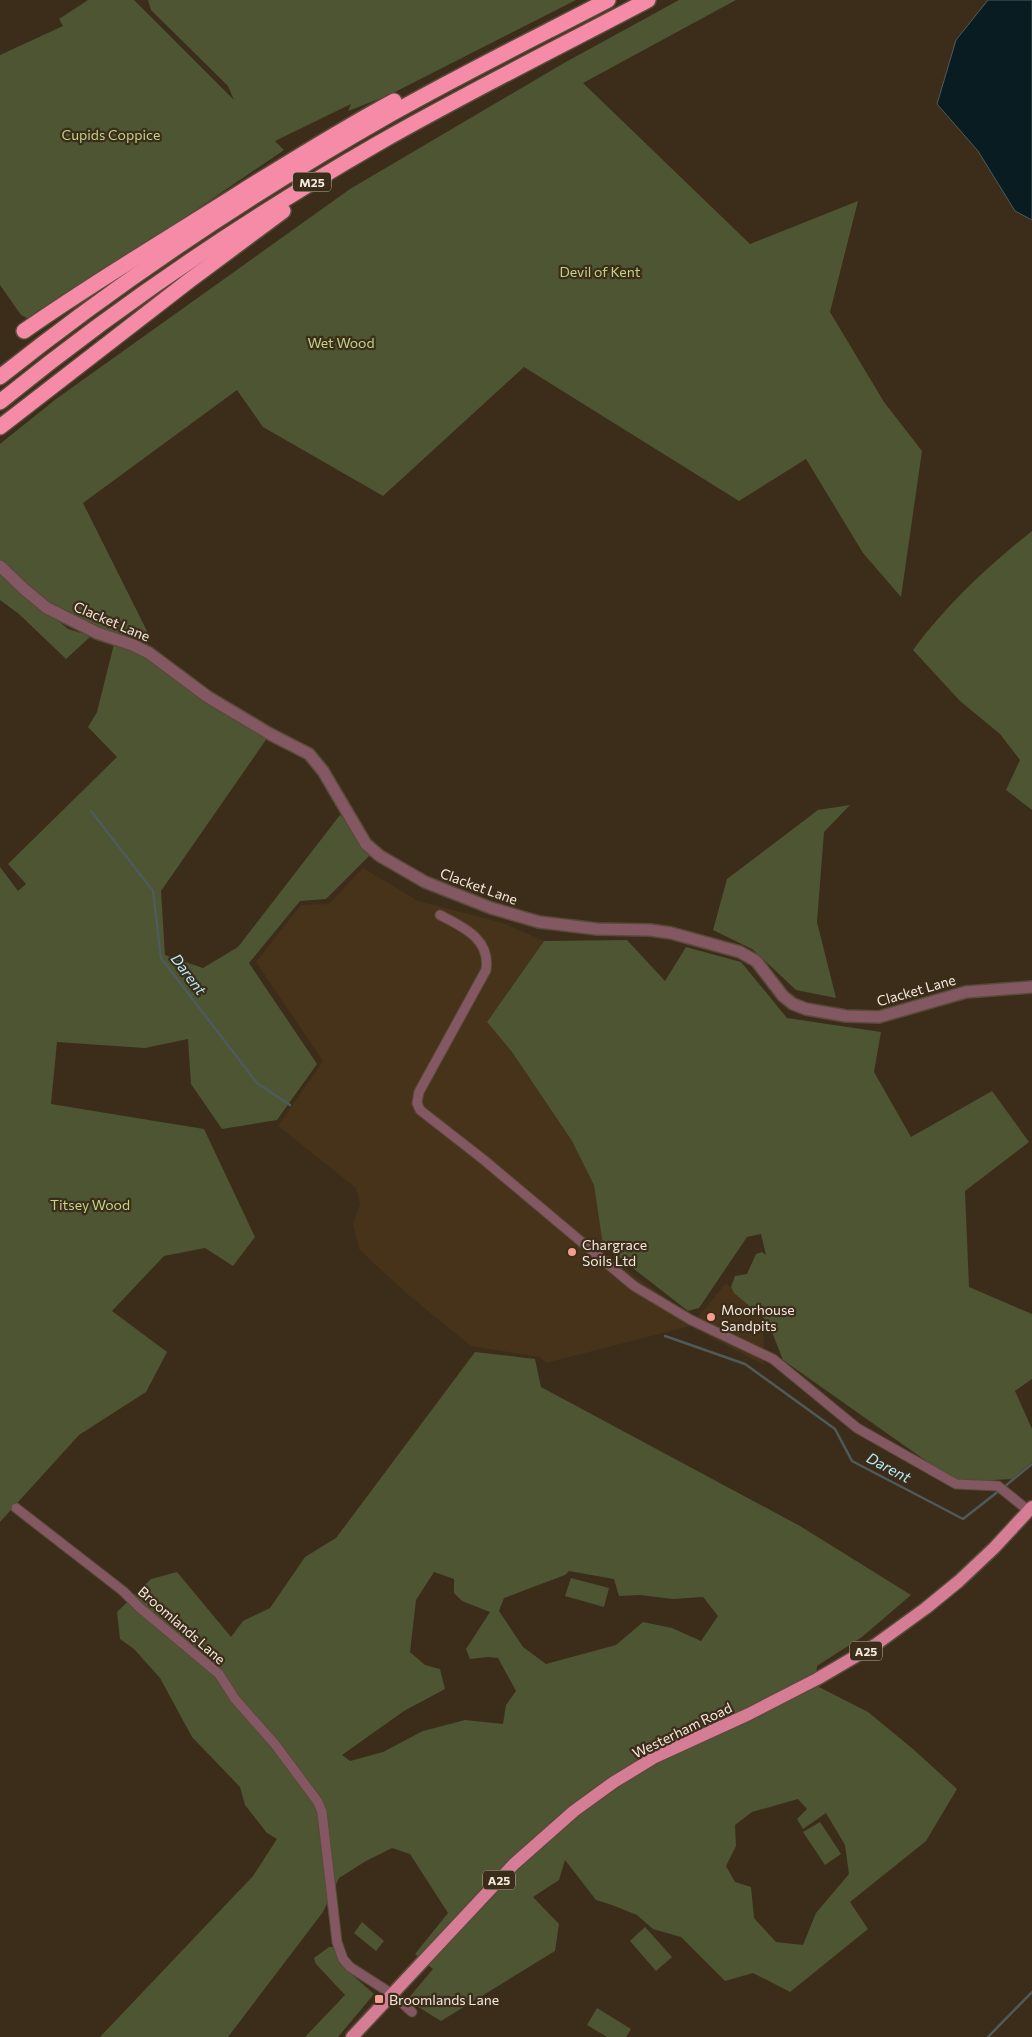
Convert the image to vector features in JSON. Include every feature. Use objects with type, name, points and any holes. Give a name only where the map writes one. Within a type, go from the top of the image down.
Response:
[{"type":"highway","name":"M25","points":[[0,377],[116,289],[215,222],[341,144],[464,74],[608,0]]},
{"type":"highway","name":"M25","points":[[0,402],[53,360],[163,280],[261,214],[344,163],[464,96],[648,0]]},
{"type":"highway","name":"M25","points":[[24,331],[104,277],[344,129],[417,90],[464,74]]},
{"type":"highway","name":"M25","points":[[0,427],[344,163]]},
{"type":"main road","name":"Westerham Road","points":[[352,2037],[514,1864],[574,1811],[608,1786],[655,1757],[749,1714],[810,1683],[875,1645],[915,1617],[959,1581],[994,1548],[1030,1509]]},
{"type":"street","name":"Clacket Lane","points":[[0,566],[47,608],[97,633],[133,645],[149,653],[208,697],[270,734],[309,754],[323,771],[366,844],[380,856],[425,882],[491,908],[539,922],[597,930],[671,932],[740,952],[756,961],[783,996],[794,1004],[806,1009],[846,1016],[879,1017],[966,992],[1032,987]]},
{"type":"street","points":[[440,915],[461,926],[479,940],[484,948],[487,961],[486,970],[419,1092],[417,1103],[420,1110],[484,1160],[634,1286],[691,1320],[772,1359],[857,1428],[956,1484],[998,1486],[1030,1509]]},
{"type":"street","name":"Broomlands Lane","points":[[16,1508],[123,1591],[140,1608],[218,1674],[235,1699],[274,1743],[321,1808],[337,1942],[343,1958],[350,1967],[392,1994],[412,2012]]},
{"type":"shaded area","points":[[363,868],[418,901],[503,923],[544,941],[487,1022],[512,1052],[572,1141],[594,1185],[604,1252],[622,1267],[696,1319],[726,1283],[763,1320],[764,1365],[690,1326],[546,1363],[540,1357],[471,1346],[406,1293],[359,1249],[353,1223],[360,1204],[356,1188],[278,1126],[323,1061],[256,962],[301,905],[329,904]]},
{"type":"green space","name":"Cupids Coppice","points":[[88,0],[134,0],[234,100],[228,86],[151,10],[148,0],[576,0],[389,95],[348,111],[351,104],[275,141],[284,150],[37,318],[29,319],[21,315],[0,285],[0,55],[63,26],[59,19]]},
{"type":"green space","points":[[679,0],[736,0],[583,83],[750,244],[858,201],[830,312],[884,402],[922,451],[901,597],[863,553],[806,459],[739,501],[524,367],[383,496],[263,427],[237,390],[83,503],[149,635],[117,640],[133,645],[270,734],[161,891],[165,955],[203,968],[238,947],[340,815],[377,848],[326,899],[300,901],[249,963],[317,1064],[277,1120],[222,1129],[191,1084],[188,1039],[145,1048],[57,1042],[51,1104],[204,1129],[255,1237],[233,1266],[205,1248],[164,1256],[112,1311],[167,1352],[146,1392],[79,1435],[0,1522],[0,867],[18,891],[26,884],[8,864],[117,757],[88,727],[97,712],[115,640],[57,613],[0,566],[0,444],[56,399],[350,189],[564,63]]},
{"type":"green space","points":[[1032,531],[1032,810],[1006,790],[1020,760],[1000,734],[960,701],[913,650],[939,617],[968,587]]},
{"type":"green space","points":[[0,571],[68,629],[91,636],[66,659],[19,614],[0,600]]},
{"type":"green space","points":[[850,805],[824,832],[817,922],[836,998],[796,990],[752,949],[713,930],[727,879],[818,810]]},
{"type":"green space","points":[[627,940],[665,981],[686,947],[741,962],[787,1018],[881,1032],[874,1072],[911,1137],[992,1091],[1029,1142],[965,1191],[969,1287],[1032,1314],[1032,1379],[1015,1391],[1032,1429],[1032,1462],[1012,1479],[956,1482],[783,1360],[768,1322],[734,1293],[731,1287],[735,1276],[747,1274],[756,1254],[762,1252],[766,1255],[761,1234],[747,1237],[699,1308],[688,1311],[611,1251],[604,1252],[594,1185],[572,1141],[512,1052],[487,1022],[544,941]]},
{"type":"green space","points":[[475,1352],[535,1359],[541,1387],[800,1526],[911,1595],[862,1637],[817,1666],[815,1685],[868,1712],[957,1789],[926,1841],[850,1902],[868,1929],[790,1992],[753,1973],[725,1981],[681,1937],[653,1929],[637,1915],[596,1900],[565,1860],[559,1880],[533,1897],[559,1924],[555,1951],[441,2021],[407,2000],[433,1969],[415,1954],[448,1913],[410,1854],[392,1848],[339,1878],[323,1912],[228,2037],[100,2037],[253,1876],[277,1839],[267,1833],[245,1805],[240,1787],[192,1737],[160,1678],[134,1649],[120,1639],[117,1612],[151,1579],[177,1572],[231,1637],[243,1621],[270,1608],[305,1557],[336,1538]],"holes":[[[569,1571],[614,1579],[619,1596],[640,1595],[673,1599],[703,1597],[718,1616],[701,1641],[672,1628],[643,1622],[616,1645],[546,1664],[523,1647],[499,1611],[504,1598],[565,1575]],[[434,1572],[454,1579],[454,1593],[462,1601],[490,1612],[466,1649],[470,1659],[498,1658],[516,1691],[506,1705],[503,1724],[465,1720],[423,1731],[383,1752],[350,1761],[342,1755],[404,1711],[445,1689],[440,1669],[425,1665],[410,1652],[416,1600]],[[798,1799],[807,1809],[797,1819],[803,1829],[826,1813],[845,1845],[849,1874],[816,1913],[803,1945],[776,1942],[754,1918],[751,1887],[735,1882],[726,1866],[736,1846],[735,1825],[752,1812]]]},
{"type":"green space","points":[[571,1578],[609,1588],[604,1607],[565,1596]]},
{"type":"green space","points":[[820,1822],[841,1854],[825,1865],[803,1832]]},
{"type":"green space","points":[[362,1922],[384,1941],[376,1951],[354,1933]]},
{"type":"green space","points":[[645,1927],[672,1957],[656,1971],[630,1941]]},
{"type":"green space","points":[[329,1947],[334,1947],[340,1964],[374,1994],[338,2037],[305,2037],[345,1995],[316,1964],[314,1958]]},
{"type":"green space","points":[[597,2008],[631,2029],[626,2037],[607,2037],[587,2025]]},
{"type":"water","points":[[988,0],[1032,0],[1032,220],[1015,211],[978,151],[937,104],[956,40]]},
{"type":"waterway","name":"Darent","points":[[91,811],[153,891],[161,958],[257,1083],[290,1105]]},
{"type":"waterway","name":"Darent","points":[[665,1336],[745,1364],[835,1429],[852,1461],[963,1519],[1000,1490]]},
{"type":"waterway","name":"Darent","points":[[1004,1487],[1032,1464]]},
{"type":"waterway","points":[[988,2037],[1032,1992]]},
{"type":"place","name":"Chargrace Soils Ltd","points":[[572,1252]]},
{"type":"place","name":"Moorhouse Sandpits","points":[[711,1317]]},
{"type":"place","name":"Broomlands Lane","points":[[379,1999]]},
{"type":"park label","name":"Devil of Kent","points":[[600,271]]},
{"type":"park label","name":"Wet Wood","points":[[341,342]]},
{"type":"park label","name":"Titsey Wood","points":[[90,1204]]}]
